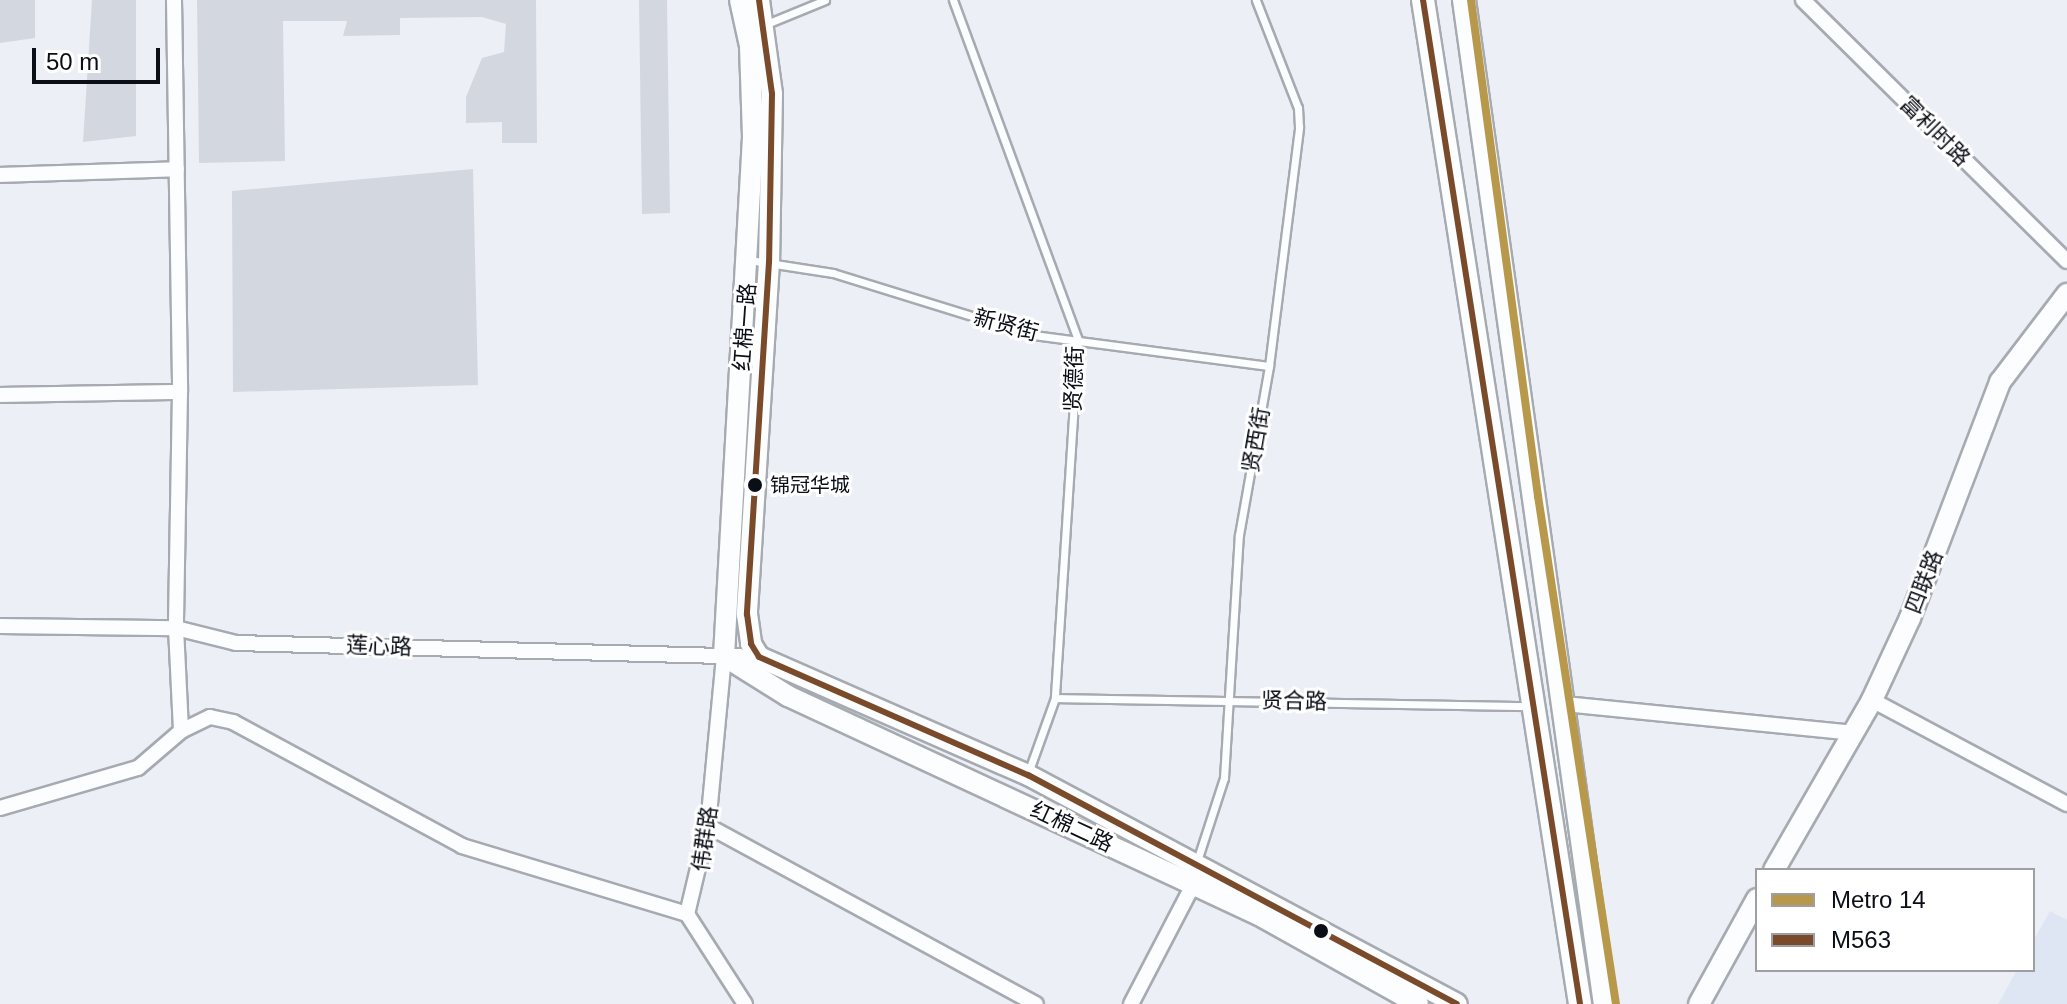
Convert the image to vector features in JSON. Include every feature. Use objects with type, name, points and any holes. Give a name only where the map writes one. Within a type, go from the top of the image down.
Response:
[{"type":"main road","name":"红棉一路","points":[[740,0],[753,90],[759,261],[747,614],[751,644],[759,657]]},
{"type":"main road","name":"红棉一路","points":[[724,656],[772,94],[759,0]]},
{"type":"main road","points":[[1423,0],[1580,1004]]},
{"type":"main road","points":[[1464,0],[1605,1004]]},
{"type":"main road","name":"四联路","points":[[1775,868],[1872,700],[1910,618],[2000,382],[2067,294]]},
{"type":"main road","name":"红棉二路","points":[[724,656],[788,696],[1195,873],[1457,1004]]},
{"type":"main road","name":"红棉二路","points":[[759,657],[1028,775],[1418,1004]]},
{"type":"main road","points":[[1699,1004],[1755,902]]},
{"type":"main road","points":[[1688,1004],[1716,969]]},
{"type":"street","points":[[174,0],[180,392],[176,628],[181,731]]},
{"type":"street","name":"富利时路","points":[[1803,0],[2067,261]]},
{"type":"street","points":[[0,175],[177,169]]},
{"type":"street","points":[[0,395],[180,392]]},
{"type":"street","name":"莲心路","points":[[0,626],[176,628],[236,643],[759,657]]},
{"type":"street","name":"伟群路","points":[[687,914],[708,826],[724,656]]},
{"type":"street","points":[[1872,700],[2067,804]]},
{"type":"street","points":[[1564,704],[1853,733]]},
{"type":"street","points":[[0,808],[138,768],[181,731],[210,717],[233,722],[462,846],[687,914],[745,1004]]},
{"type":"street","points":[[708,826],[1036,1004]]},
{"type":"street","points":[[1131,1004],[1195,873]]},
{"type":"lane","points":[[764,25],[825,0]]},
{"type":"lane","name":"贤德街","points":[[953,0],[1078,340],[1055,698],[1028,775]]},
{"type":"lane","name":"贤西街","points":[[1195,873],[1224,778],[1233,701],[1239,535],[1269,366],[1299,127],[1298,108],[1256,0]]},
{"type":"lane","name":"新贤街","points":[[759,261],[833,273],[1033,335],[1269,366]]},
{"type":"lane","name":"贤合路","points":[[1055,698],[1533,706]]},
{"type":"shaded area","points":[[2050,911],[2067,920],[2067,1004],[1998,1004],[2016,972],[2035,972],[2035,937]]},
{"type":"building","points":[[0,0],[35,0],[35,38],[0,43]]},
{"type":"building","points":[[92,0],[136,0],[136,136],[83,142]]},
{"type":"building","points":[[197,0],[536,0],[537,143],[502,143],[502,122],[466,123],[466,97],[482,58],[504,52],[506,24],[482,17],[400,18],[400,35],[343,36],[347,21],[283,21],[285,161],[199,163]]},
{"type":"building","points":[[639,0],[667,0],[670,213],[642,214]]},
{"type":"building","points":[[473,169],[478,385],[233,392],[232,191]]},
{"type":"metro line","name":"14","points":[[1471,0],[1538,496],[1616,1004]]},
{"type":"transit line","name":"M563","points":[[759,0],[772,94],[769,262],[747,614],[751,644],[759,657],[1028,775],[1457,1004]]},
{"type":"transit line","name":"M563","points":[[1423,0],[1580,1004]]},
{"type":"place","name":"锦冠华城","points":[[755,485]]}]
